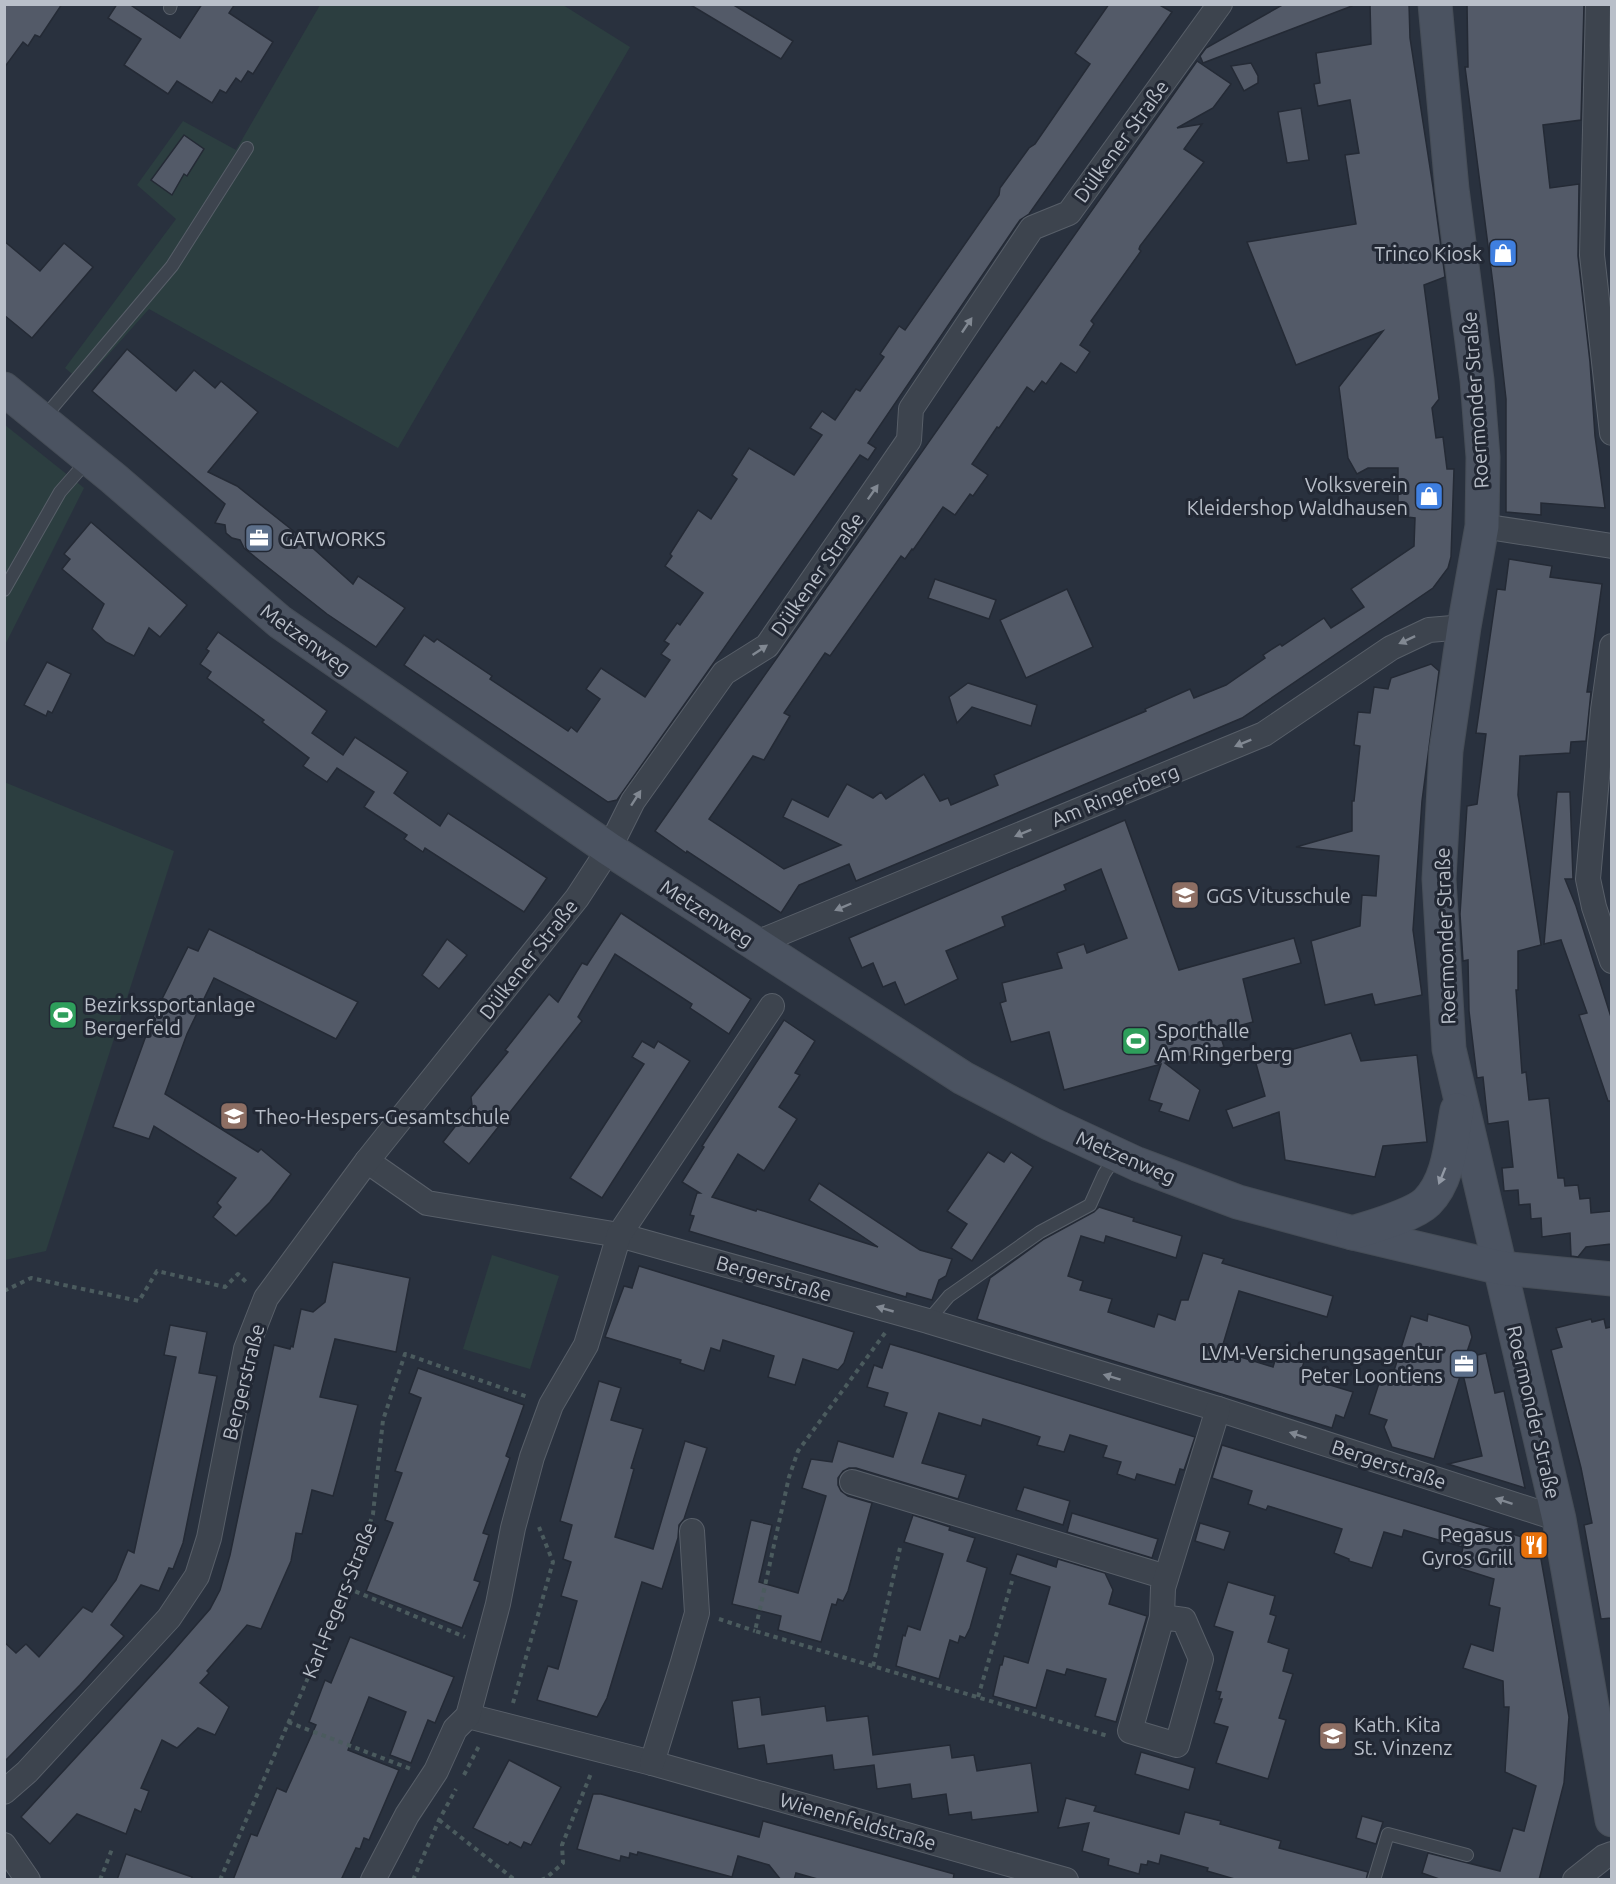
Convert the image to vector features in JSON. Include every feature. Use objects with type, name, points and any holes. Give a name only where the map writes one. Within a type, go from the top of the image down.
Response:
[{"type":"main road","name":"Roermonder Straße","points":[[1435,4],[1452,189],[1477,380],[1484,457],[1482,526],[1464,627],[1446,751],[1439,879],[1449,1048],[1459,1099],[1559,1519],[1611,1820]]},
{"type":"main road","name":"Metzenweg","points":[[4,389],[280,622],[609,849],[754,945],[963,1078],[1051,1124],[1116,1154],[1238,1202],[1353,1233],[1501,1268],[1611,1279]]},
{"type":"main road","points":[[1353,1233],[1408,1213],[1426,1203],[1443,1178],[1459,1099]]},
{"type":"street","points":[[1598,4],[1592,255],[1611,433]]},
{"type":"street","name":"Dülkener Straße","points":[[367,1161],[577,898],[609,849],[633,801],[724,673],[767,646],[909,440],[911,409],[1032,228],[1070,213],[1219,5]]},
{"type":"street","points":[[1482,526],[1611,546]]},
{"type":"street","name":"Am Ringerberg","points":[[754,945],[1264,734],[1390,648],[1429,630],[1464,627]]},
{"type":"street","points":[[1611,646],[1588,879],[1611,961]]},
{"type":"street","points":[[373,1880],[407,1815],[432,1777],[454,1729],[468,1716],[488,1646],[532,1457],[551,1405],[586,1345],[620,1235],[772,1006]]},
{"type":"street","name":"Bergerstraße","points":[[4,1792],[27,1772],[169,1618],[197,1575],[209,1538],[246,1349],[259,1314],[272,1289],[367,1161],[427,1203],[620,1235],[900,1313],[1218,1409],[1559,1519]]},
{"type":"street","points":[[1162,1617],[1184,1620],[1201,1659],[1177,1745],[1130,1731],[1162,1617],[1163,1588],[1166,1577],[1218,1409]]},
{"type":"street","points":[[852,1482],[1166,1577]]},
{"type":"street","points":[[651,1763],[697,1613],[692,1531]]},
{"type":"street","name":"Wienenfeldstraße","points":[[468,1716],[651,1763],[1065,1879]]},
{"type":"street","points":[[4,1845],[28,1880]]},
{"type":"street","points":[[1575,1880],[1611,1854]]},
{"type":"lane","points":[[41,420],[172,266],[247,148]]},
{"type":"lane","points":[[4,590],[60,492],[89,459]]},
{"type":"lane","points":[[928,1321],[949,1296],[1040,1232],[1090,1205],[1116,1154]]},
{"type":"lane","points":[[1374,1880],[1388,1834],[1467,1855]]},
{"type":"path","points":[[4,1291],[31,1278],[139,1301],[157,1271],[225,1287],[238,1274],[247,1283]]},
{"type":"path","points":[[755,1631],[789,1477],[798,1451],[900,1313]]},
{"type":"path","name":"Karl-Fegers-Straße","points":[[220,1880],[347,1588],[374,1514],[383,1420],[405,1354],[551,1405]]},
{"type":"path","points":[[413,1880],[439,1820],[499,1725],[553,1562],[523,1490]]},
{"type":"path","points":[[873,1666],[900,1548]]},
{"type":"path","points":[[978,1697],[1012,1581]]},
{"type":"path","points":[[347,1588],[488,1646]]},
{"type":"path","points":[[697,1613],[1109,1736],[1130,1731]]},
{"type":"path","points":[[288,1722],[432,1777]]},
{"type":"path","points":[[545,1879],[562,1863],[562,1845],[600,1751]]},
{"type":"path","points":[[439,1820],[515,1880]]},
{"type":"path","points":[[100,1880],[111,1848]]},
{"type":"shaded area","points":[[320,5],[563,5],[630,47],[398,448],[149,309],[83,383],[65,368],[176,219],[137,185],[183,121],[236,150]]},
{"type":"shaded area","points":[[5,425],[84,488],[5,645]]},
{"type":"shaded area","name":"Bezirkssportanlage Bergerfeld","points":[[4,782],[174,851],[46,1251],[5,1260]]},
{"type":"shaded area","points":[[492,1255],[559,1276],[530,1369],[463,1349]]},
{"type":"building","points":[[4,4],[62,4],[40,37],[35,35],[28,46],[23,42],[4,68]]},
{"type":"building","points":[[117,4],[129,4],[180,38],[202,4],[235,4],[229,13],[273,42],[253,74],[248,71],[241,82],[236,78],[226,93],[220,90],[212,103],[177,81],[168,94],[124,65],[141,39],[108,18]]},
{"type":"building","points":[[689,4],[732,4],[793,41],[781,59]]},
{"type":"building","points":[[1109,4],[1158,4],[1172,12],[1029,214],[1020,220],[868,443],[876,448],[868,460],[860,455],[617,800],[608,802],[404,665],[424,635],[434,642],[437,639],[492,676],[490,679],[568,731],[571,727],[577,732],[600,699],[586,689],[601,668],[645,697],[670,660],[661,654],[669,644],[664,641],[677,623],[680,625],[703,593],[665,566],[698,510],[711,519],[737,479],[732,475],[749,448],[794,475],[822,435],[810,428],[822,411],[835,420],[856,389],[860,391],[884,357],[880,354],[899,326],[905,330],[999,195],[1000,188],[1029,148],[1035,144],[1090,64],[1075,53]]},
{"type":"building","points":[[1284,4],[1352,4],[1352,6],[1203,63],[1200,56],[1206,48]]},
{"type":"building","points":[[1370,4],[1409,4],[1410,38],[1445,277],[1424,285],[1439,399],[1432,408],[1436,438],[1443,437],[1447,469],[1454,469],[1451,557],[1448,568],[1433,588],[1242,718],[856,881],[849,864],[799,885],[781,913],[655,831],[1197,61],[1231,84],[1213,108],[1177,128],[1202,124],[1184,149],[1204,162],[1140,246],[1141,251],[1091,321],[1094,324],[1080,345],[1090,352],[1076,373],[1061,363],[1046,384],[1042,381],[1034,392],[1027,387],[972,464],[988,475],[973,496],[970,494],[955,515],[943,507],[913,550],[905,559],[901,556],[830,656],[825,653],[784,713],[790,716],[764,760],[753,756],[709,819],[784,869],[841,845],[783,817],[792,799],[828,817],[847,784],[873,798],[881,792],[886,799],[924,774],[940,801],[948,798],[951,805],[998,785],[994,775],[1146,711],[1145,709],[1190,689],[1194,698],[1226,685],[1265,658],[1263,655],[1280,644],[1282,646],[1324,618],[1331,628],[1364,607],[1351,589],[1414,546],[1415,518],[1398,516],[1398,468],[1368,468],[1357,474],[1348,458],[1339,387],[1383,331],[1296,365],[1247,242],[1356,224],[1345,155],[1359,153],[1350,100],[1318,106],[1314,84],[1320,83],[1316,53],[1371,44]]},
{"type":"building","points":[[1467,4],[1584,4],[1581,120],[1543,125],[1550,188],[1579,184],[1578,256],[1590,362],[1595,436],[1605,508],[1541,503],[1541,515],[1506,512],[1506,399],[1465,67],[1468,67]]},
{"type":"building","points":[[1251,63],[1258,76],[1258,83],[1244,91],[1231,66]]},
{"type":"building","points":[[1301,108],[1309,160],[1287,163],[1278,112]]},
{"type":"building","points":[[184,135],[204,149],[187,176],[184,174],[172,195],[151,180]]},
{"type":"building","points":[[4,241],[40,271],[64,243],[93,267],[32,338],[4,315]]},
{"type":"building","points":[[127,349],[176,391],[194,370],[215,388],[221,381],[258,412],[208,472],[237,486],[296,533],[353,584],[358,576],[405,608],[376,647],[327,614],[244,548],[240,540],[226,533],[225,525],[215,523],[225,504],[92,391]]},
{"type":"building","points":[[91,522],[187,605],[160,637],[149,628],[134,656],[106,642],[92,629],[104,604],[62,569],[70,559],[64,554]]},
{"type":"building","points":[[1509,559],[1552,566],[1550,577],[1602,584],[1587,692],[1591,692],[1586,741],[1571,742],[1570,753],[1520,756],[1518,795],[1541,945],[1518,951],[1518,990],[1516,990],[1522,1073],[1526,1072],[1529,1100],[1549,1098],[1558,1178],[1564,1178],[1565,1186],[1578,1185],[1580,1199],[1590,1198],[1591,1213],[1611,1211],[1611,1244],[1586,1247],[1578,1257],[1571,1256],[1570,1233],[1542,1237],[1541,1218],[1531,1219],[1530,1204],[1519,1205],[1518,1190],[1504,1191],[1502,1168],[1513,1167],[1508,1121],[1488,1124],[1483,1077],[1477,1078],[1469,1011],[1468,960],[1463,961],[1460,914],[1467,806],[1477,804],[1486,734],[1476,733],[1497,589],[1505,590]]},
{"type":"building","points":[[935,579],[996,600],[989,619],[928,598]]},
{"type":"building","points":[[1067,589],[1093,647],[1026,678],[1000,620]]},
{"type":"building","points":[[218,632],[327,711],[312,733],[343,755],[355,737],[408,772],[394,793],[403,800],[440,826],[448,813],[547,878],[524,912],[425,848],[423,852],[404,839],[407,835],[364,807],[374,792],[337,768],[327,782],[303,766],[309,758],[262,722],[264,720],[207,678],[211,672],[200,664],[209,651],[206,649]]},
{"type":"building","points":[[47,662],[71,674],[52,713],[48,711],[46,716],[24,705]]},
{"type":"building","points":[[1431,664],[1439,671],[1422,801],[1413,930],[1422,995],[1375,1005],[1372,994],[1325,1005],[1311,941],[1360,926],[1362,895],[1376,896],[1379,856],[1296,847],[1352,831],[1352,801],[1354,801],[1360,746],[1354,745],[1358,712],[1370,713],[1374,687],[1388,689],[1391,678]]},
{"type":"building","points":[[968,683],[1037,705],[1031,726],[972,707],[957,723],[949,697]]},
{"type":"building","points":[[1557,792],[1570,792],[1573,879],[1565,879],[1576,906],[1611,1017],[1611,1101],[1608,1101],[1579,1015],[1587,1013],[1561,940],[1544,944]]},
{"type":"building","points":[[1125,820],[1179,970],[1294,938],[1301,963],[1243,979],[1253,1022],[1219,1031],[1224,1047],[1165,1063],[1200,1090],[1189,1121],[1159,1111],[1162,1104],[1149,1100],[1161,1064],[1064,1090],[1049,1032],[1011,1042],[1000,1003],[1006,1001],[1002,983],[1062,968],[1057,953],[1084,944],[1087,953],[1127,938],[1101,869],[1064,885],[1066,890],[1002,917],[1005,926],[946,951],[958,979],[905,1005],[895,982],[883,987],[873,963],[862,968],[849,938]]},
{"type":"building","points":[[621,913],[751,999],[729,1034],[690,1008],[692,1004],[615,954],[578,1017],[582,1021],[469,1164],[443,1142],[472,1105],[471,1097],[508,1052],[505,1050],[549,994],[558,1002],[582,963],[587,965]]},
{"type":"building","points":[[209,929],[358,1002],[336,1039],[214,978],[187,1034],[165,1094],[258,1152],[261,1149],[291,1174],[270,1202],[236,1236],[213,1217],[221,1207],[217,1203],[236,1178],[154,1126],[149,1139],[113,1127],[152,1019],[188,947],[198,951]]},
{"type":"building","points":[[447,939],[467,955],[439,989],[422,975]]},
{"type":"building","points":[[784,1020],[815,1041],[795,1073],[800,1075],[779,1107],[797,1119],[764,1171],[738,1154],[712,1197],[878,1247],[809,1200],[819,1183],[920,1250],[952,1259],[946,1276],[939,1280],[932,1300],[907,1293],[906,1297],[689,1231],[694,1216],[690,1215],[697,1193],[700,1193],[682,1182],[704,1147],[702,1146]]},
{"type":"building","points":[[1351,1033],[1361,1061],[1417,1055],[1427,1142],[1383,1146],[1375,1177],[1285,1160],[1279,1112],[1233,1128],[1226,1110],[1265,1096],[1255,1060]]},
{"type":"building","points":[[642,1041],[654,1048],[658,1041],[690,1061],[602,1198],[570,1178],[644,1064],[632,1057]]},
{"type":"building","points":[[988,1152],[1004,1162],[1011,1152],[1033,1167],[972,1261],[951,1248],[967,1224],[947,1211]]},
{"type":"building","points":[[1099,1207],[1134,1218],[1133,1221],[1182,1236],[1176,1258],[1106,1236],[1104,1243],[1081,1236],[1068,1276],[1083,1281],[1080,1290],[1112,1299],[1108,1312],[1154,1327],[1158,1314],[1175,1320],[1181,1300],[1188,1300],[1203,1253],[1224,1259],[1222,1263],[1333,1296],[1327,1317],[1239,1291],[1221,1351],[1273,1367],[1278,1351],[1305,1359],[1302,1368],[1320,1374],[1317,1381],[1353,1392],[1344,1418],[1336,1415],[1332,1428],[977,1319],[990,1278],[1044,1239],[1094,1212]]},
{"type":"building","points":[[333,1262],[410,1278],[396,1352],[335,1339],[320,1397],[358,1405],[333,1496],[312,1490],[302,1534],[296,1533],[291,1561],[261,1629],[247,1625],[207,1671],[209,1673],[200,1683],[229,1707],[215,1735],[198,1728],[177,1748],[162,1740],[141,1788],[149,1791],[141,1812],[135,1809],[126,1834],[77,1814],[50,1844],[21,1817],[169,1656],[210,1609],[220,1590],[230,1555],[274,1345],[290,1349],[291,1346],[293,1347],[301,1309],[313,1312],[325,1302]]},
{"type":"building","points":[[639,1266],[854,1332],[844,1363],[838,1370],[803,1359],[795,1385],[768,1377],[774,1356],[723,1340],[720,1351],[711,1348],[704,1371],[680,1363],[681,1360],[605,1337],[624,1286],[632,1288]]},
{"type":"building","points":[[1428,1314],[1469,1326],[1472,1337],[1465,1358],[1486,1353],[1495,1393],[1504,1391],[1525,1488],[1448,1464],[1482,1456],[1462,1370],[1434,1459],[1392,1447],[1384,1427],[1387,1420],[1369,1414],[1383,1371],[1393,1374],[1411,1316],[1427,1321]]},
{"type":"building","points":[[1591,1319],[1592,1322],[1604,1319],[1606,1328],[1611,1327],[1611,1618],[1601,1619],[1584,1525],[1592,1523],[1581,1468],[1551,1350],[1562,1347],[1556,1328]]},
{"type":"building","points":[[170,1325],[207,1332],[199,1373],[217,1376],[183,1543],[173,1569],[169,1568],[159,1591],[141,1585],[111,1625],[124,1636],[80,1685],[4,1762],[4,1642],[16,1653],[26,1644],[39,1657],[83,1607],[92,1612],[116,1580],[128,1550],[134,1553],[176,1357],[164,1355]]},
{"type":"building","points":[[890,1344],[1195,1437],[1184,1470],[1180,1469],[1175,1485],[1137,1474],[1135,1480],[1117,1474],[1121,1462],[1103,1457],[1107,1446],[1070,1435],[1064,1452],[1037,1445],[1040,1437],[1012,1428],[983,1419],[981,1426],[939,1413],[922,1463],[966,1475],[958,1499],[856,1468],[843,1471],[838,1478],[841,1491],[848,1496],[872,1503],[848,1591],[843,1601],[838,1599],[836,1605],[832,1604],[821,1642],[778,1630],[781,1616],[732,1604],[751,1520],[772,1525],[759,1582],[798,1593],[826,1496],[802,1488],[811,1459],[832,1462],[838,1441],[893,1457],[907,1413],[884,1406],[888,1393],[867,1387],[874,1365],[882,1368]]},
{"type":"building","points":[[418,1368],[524,1405],[506,1456],[510,1458],[483,1533],[489,1535],[474,1580],[480,1582],[462,1628],[366,1591],[393,1523],[385,1520],[402,1473],[395,1471],[421,1398],[409,1393]]},
{"type":"building","points":[[599,1381],[621,1388],[611,1420],[643,1429],[631,1468],[634,1469],[615,1537],[653,1549],[685,1441],[707,1448],[684,1519],[679,1525],[678,1538],[662,1589],[642,1582],[607,1698],[597,1717],[537,1700],[548,1666],[558,1669],[577,1601],[561,1596],[571,1562],[563,1559],[572,1525],[560,1521]]},
{"type":"building","points":[[1222,1445],[1538,1542],[1569,1717],[1564,1783],[1539,1880],[1442,1880],[1422,1873],[1428,1853],[1500,1871],[1513,1828],[1524,1831],[1536,1786],[1505,1772],[1509,1707],[1504,1707],[1503,1681],[1463,1668],[1471,1644],[1493,1651],[1500,1608],[1489,1605],[1494,1579],[1459,1568],[1463,1547],[1404,1530],[1402,1537],[1384,1532],[1372,1568],[1349,1561],[1334,1553],[1342,1529],[1268,1506],[1266,1510],[1248,1504],[1252,1491],[1212,1478]]},
{"type":"building","points":[[1024,1487],[1070,1501],[1063,1525],[1016,1510]]},
{"type":"building","points":[[1072,1513],[1158,1539],[1152,1558],[1067,1532]]},
{"type":"building","points":[[913,1515],[975,1538],[967,1561],[987,1568],[970,1628],[965,1638],[960,1636],[958,1643],[950,1640],[939,1679],[896,1666],[903,1635],[905,1636],[908,1626],[920,1630],[943,1554],[904,1542]]},
{"type":"building","points":[[1200,1523],[1230,1532],[1224,1550],[1195,1541]]},
{"type":"building","points":[[1017,1554],[1056,1567],[1058,1559],[1105,1573],[1113,1590],[1109,1604],[1147,1616],[1116,1722],[1095,1716],[1106,1679],[1067,1669],[1065,1675],[1047,1670],[1036,1708],[993,1696],[1004,1656],[1028,1663],[1050,1587],[1010,1574]]},
{"type":"building","points":[[1228,1582],[1275,1596],[1270,1614],[1276,1616],[1268,1642],[1289,1649],[1283,1671],[1293,1674],[1279,1718],[1286,1720],[1268,1779],[1216,1763],[1228,1727],[1214,1723],[1222,1699],[1219,1699],[1221,1692],[1216,1691],[1233,1632],[1214,1626]]},
{"type":"building","points":[[350,1637],[454,1677],[435,1723],[428,1720],[411,1763],[390,1755],[406,1712],[369,1697],[348,1750],[399,1770],[369,1840],[364,1838],[360,1849],[356,1848],[341,1880],[233,1880],[251,1834],[257,1836],[277,1788],[286,1792],[316,1725],[309,1722],[325,1680],[331,1683]]},
{"type":"building","points":[[760,1697],[762,1715],[825,1706],[827,1721],[868,1716],[873,1755],[950,1745],[952,1758],[974,1755],[977,1771],[1031,1763],[1038,1812],[972,1820],[971,1812],[949,1815],[946,1794],[912,1799],[910,1784],[877,1789],[874,1765],[834,1770],[832,1755],[767,1764],[764,1745],[738,1749],[732,1701]]},
{"type":"building","points":[[1141,1752],[1195,1768],[1189,1790],[1135,1774]]},
{"type":"building","points":[[509,1760],[561,1787],[531,1845],[524,1842],[521,1848],[510,1842],[508,1845],[473,1828]]},
{"type":"building","points":[[593,1794],[601,1794],[759,1837],[763,1821],[954,1874],[953,1880],[821,1880],[796,1873],[794,1880],[781,1880],[769,1865],[738,1856],[732,1877],[638,1852],[637,1855],[630,1853],[629,1858],[621,1856],[620,1861],[577,1849]]},
{"type":"building","points":[[1066,1798],[1096,1806],[1094,1811],[1179,1834],[1185,1812],[1221,1821],[1220,1824],[1281,1841],[1279,1848],[1368,1872],[1366,1880],[1238,1880],[1207,1871],[1208,1868],[1161,1855],[1159,1864],[1148,1861],[1147,1865],[1141,1864],[1139,1874],[1108,1865],[1109,1859],[1082,1851],[1089,1823],[1058,1828]]},
{"type":"building","points":[[1362,1816],[1383,1822],[1376,1844],[1356,1838]]},
{"type":"building","points":[[126,1854],[192,1877],[191,1880],[117,1880]]},
{"type":"place","name":"Trinco Kiosk","points":[[1503,253]]},
{"type":"place","name":"Volksverein Kleidershop Waldhausen","points":[[1429,496]]},
{"type":"place","name":"GATWORKS","points":[[259,538]]},
{"type":"place","name":"GGS Vitusschule","points":[[1185,895]]},
{"type":"place","name":"Bezirkssportanlage Bergerfeld","points":[[63,1015]]},
{"type":"place","name":"Sporthalle Am Ringerberg","points":[[1136,1041]]},
{"type":"place","name":"Theo-Hespers-Gesamtschule","points":[[234,1116]]},
{"type":"place","name":"LVM-Versicherungsagentur Peter Loontiens","points":[[1464,1364]]},
{"type":"place","name":"Pegasus Gyros Grill","points":[[1534,1545]]},
{"type":"place","name":"Kath. Kita St. Vinzenz","points":[[1333,1736]]}]
